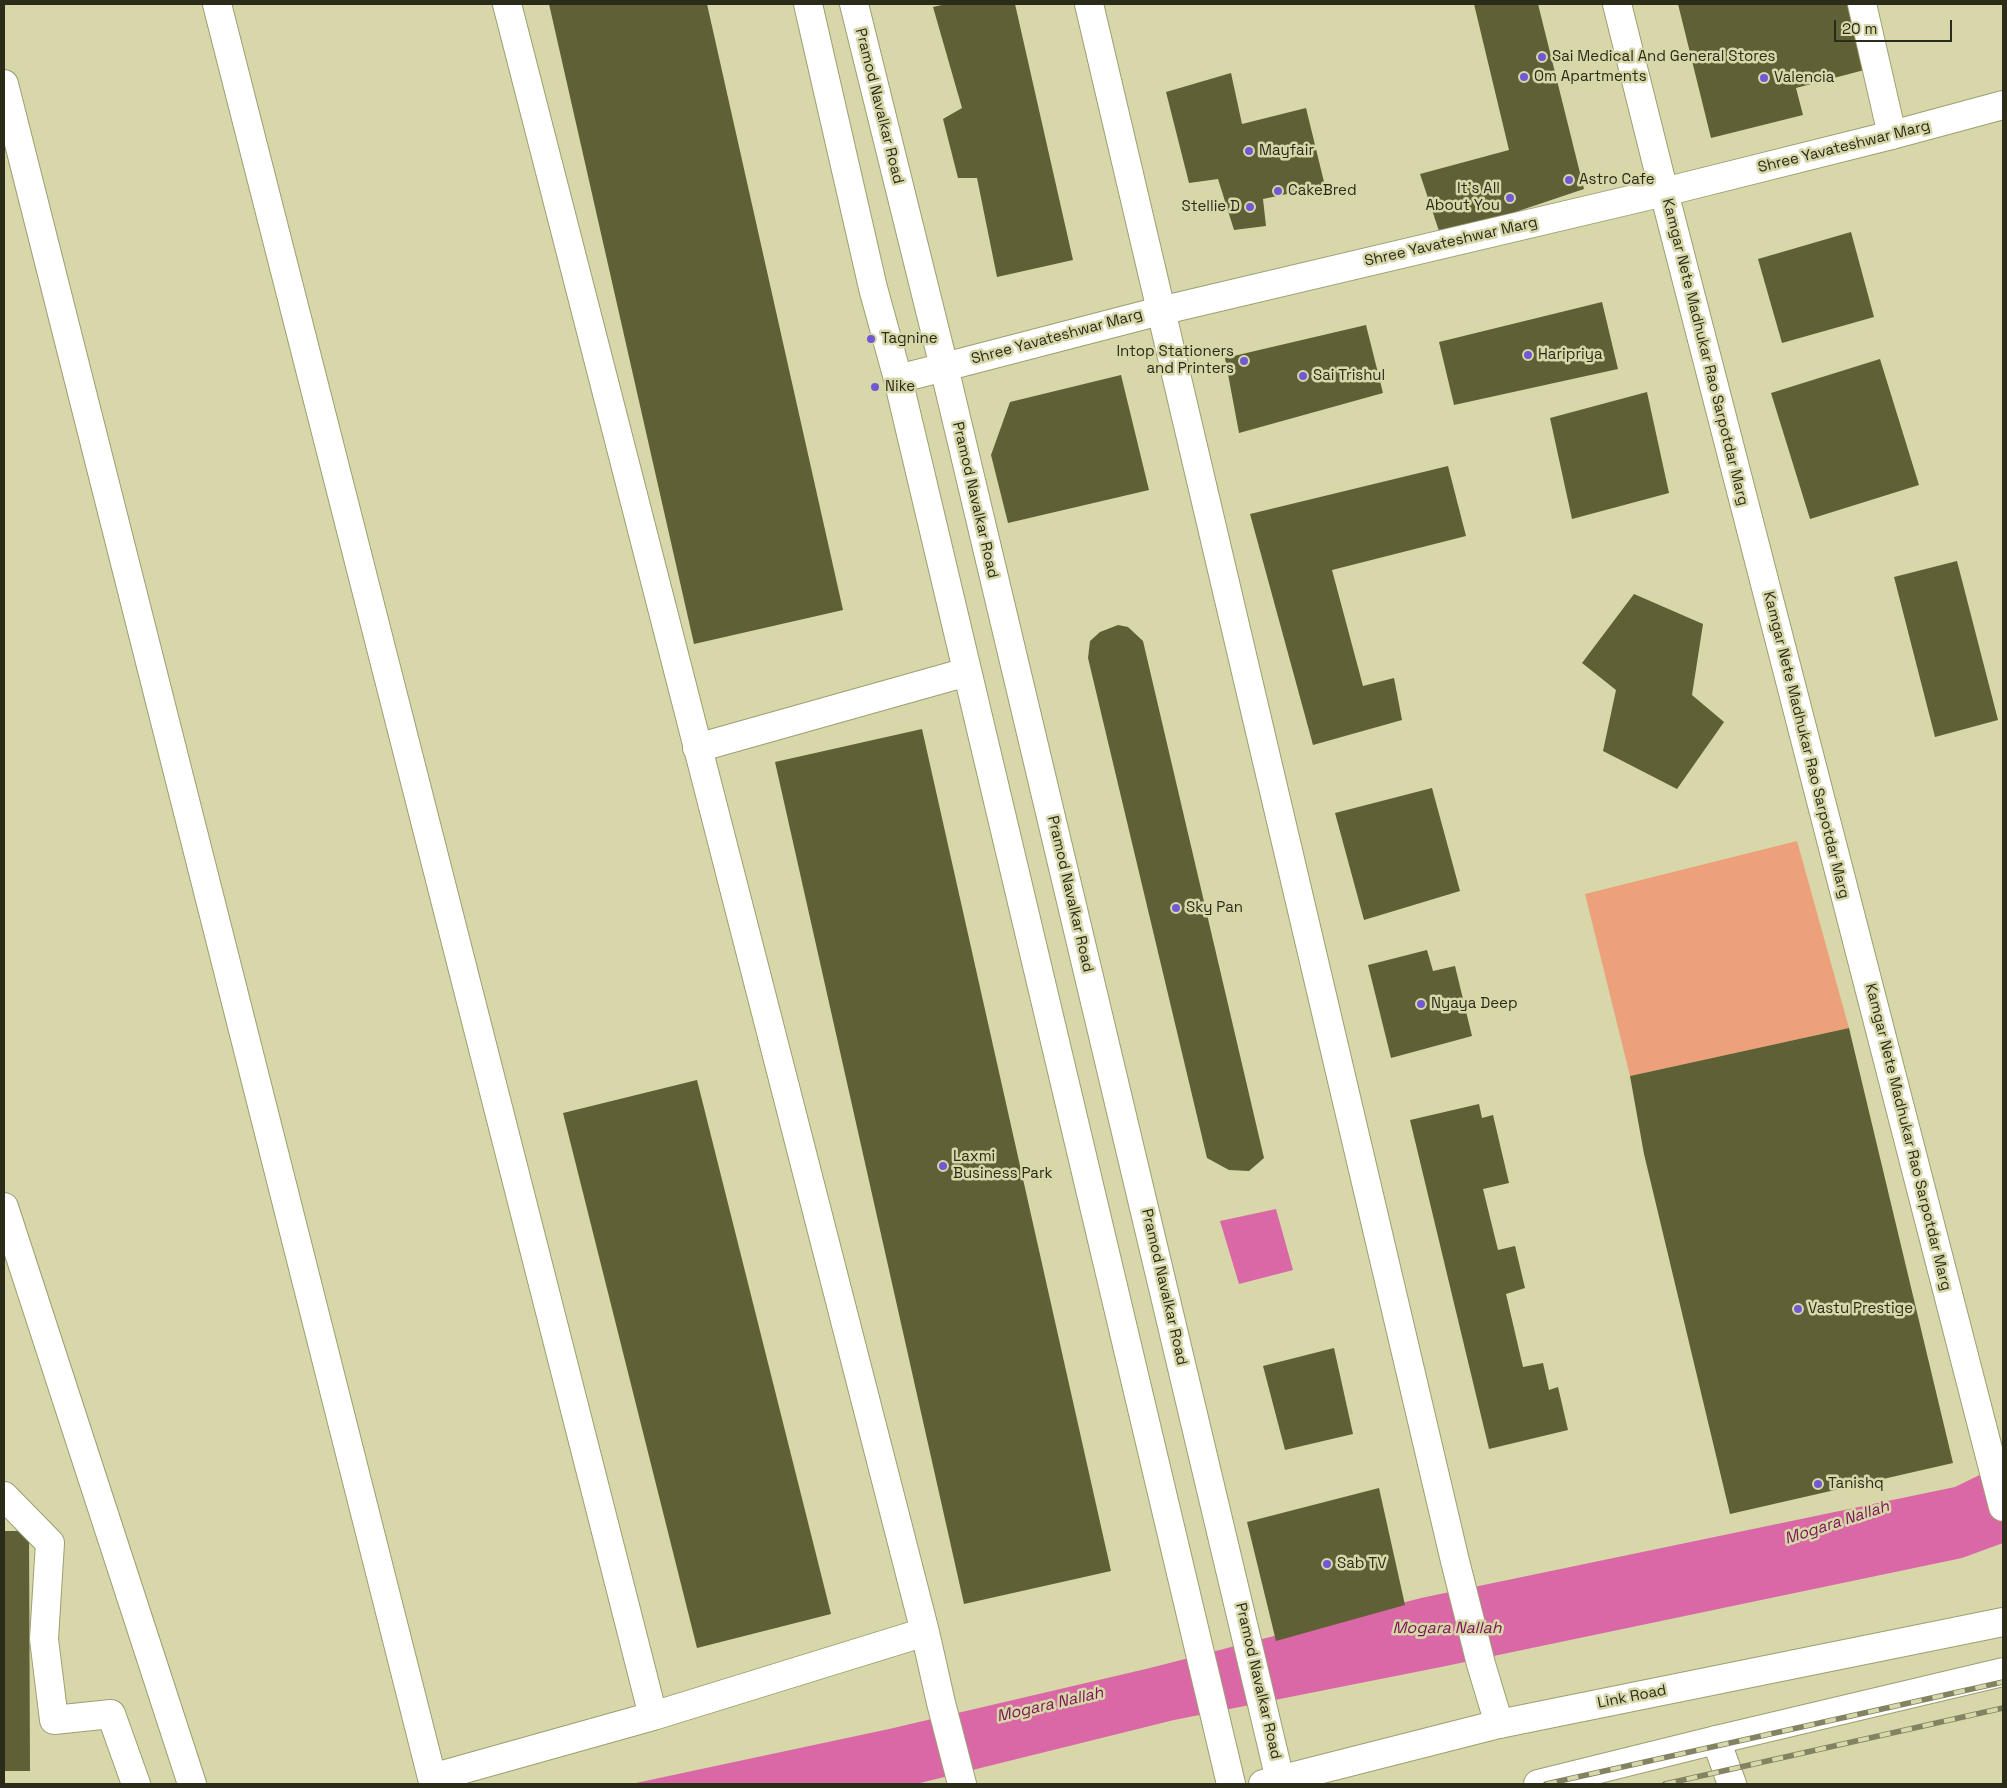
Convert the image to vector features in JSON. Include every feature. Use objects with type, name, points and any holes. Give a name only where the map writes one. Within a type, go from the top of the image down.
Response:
[{"type":"street","points":[[217,4],[653,1716]]},
{"type":"street","points":[[507,4],[925,1632],[962,1784]]},
{"type":"street","points":[[808,4],[873,288],[898,379],[1231,1784]]},
{"type":"street","name":"Pramod Navalkar Road","points":[[854,4],[944,367],[1230,1562],[1263,1703],[1275,1783]]},
{"type":"street","points":[[1089,4],[1455,1561],[1481,1664],[1499,1724]]},
{"type":"street","name":"Kamgar Nete Madhukar Rao Sarpotdar Marg","points":[[1617,4],[2000,1496]]},
{"type":"street","points":[[1862,4],[1892,135]]},
{"type":"street","points":[[4,84],[425,1782],[653,1716],[925,1632]]},
{"type":"street","name":"Shree Yavateshwar Marg","points":[[898,379],[1160,311],[1664,192],[2003,105]]},
{"type":"street","points":[[697,748],[967,672]]},
{"type":"street","points":[[4,1207],[192,1784]]},
{"type":"street","points":[[4,1496],[50,1543],[44,1639],[54,1720],[111,1714],[136,1784]]},
{"type":"street","name":"Link Road","points":[[1275,1783],[1499,1724],[2003,1622]]},
{"type":"street","points":[[1538,1784],[2003,1672]]},
{"type":"street","points":[[1716,1740],[1732,1784]]},
{"type":"shaded area","points":[[1797,841],[1849,1028],[1630,1076],[1585,894]]},
{"type":"water","points":[[1276,1209],[1293,1270],[1239,1284],[1220,1221]]},
{"type":"water","name":"Mogara Nallah","points":[[2003,1461],[2003,1543],[1962,1558],[1441,1667],[1174,1720],[916,1784],[631,1784],[889,1729],[1150,1668],[1421,1598],[1955,1487],[1998,1466]]},
{"type":"building","points":[[549,4],[707,4],[843,610],[694,644]]},
{"type":"building","points":[[946,4],[1015,4],[1073,260],[997,277],[977,178],[958,178],[943,119],[962,108],[933,7]]},
{"type":"building","name":"Om Apartments","points":[[1474,4],[1538,4],[1584,189],[1441,237],[1420,174],[1509,150]]},
{"type":"building","name":"Valencia","points":[[1678,4],[1850,4],[1868,69],[1796,88],[1803,115],[1711,138]]},
{"type":"building","name":"Mayfair","points":[[1231,73],[1242,124],[1306,108],[1325,186],[1263,199],[1266,226],[1234,230],[1218,179],[1189,183],[1166,92]]},
{"type":"building","points":[[1851,232],[1874,317],[1782,343],[1758,259]]},
{"type":"building","name":"Haripriya","points":[[1602,302],[1618,369],[1454,405],[1439,342]]},
{"type":"building","name":"Sai Trishul","points":[[1366,325],[1383,393],[1239,433],[1225,358]]},
{"type":"building","points":[[1880,359],[1919,485],[1810,519],[1771,393]]},
{"type":"building","points":[[1121,375],[1149,490],[1008,523],[991,455],[1010,402]]},
{"type":"building","points":[[1647,392],[1669,493],[1572,519],[1550,418]]},
{"type":"building","points":[[1448,466],[1466,536],[1332,570],[1363,686],[1394,678],[1402,720],[1313,745],[1250,514]]},
{"type":"building","points":[[1957,561],[1998,720],[1935,737],[1894,577]]},
{"type":"building","points":[[1634,594],[1703,624],[1692,695],[1724,722],[1677,789],[1603,751],[1616,690],[1582,663]]},
{"type":"building","name":"Sky Pan","points":[[1118,625],[1128,627],[1143,641],[1264,1158],[1249,1171],[1229,1170],[1207,1158],[1088,658],[1090,641],[1100,632]]},
{"type":"building","name":"Laxmi Business Park","points":[[922,729],[1111,1571],[964,1604],[775,762]]},
{"type":"building","points":[[1432,788],[1460,891],[1364,920],[1335,813]]},
{"type":"building","name":"Nyaya Deep","points":[[1427,950],[1433,971],[1455,966],[1472,1036],[1391,1058],[1368,965]]},
{"type":"building","name":"Vastu Prestige","points":[[1849,1028],[1953,1463],[1730,1514],[1644,1154],[1630,1076]]},
{"type":"building","points":[[697,1080],[831,1614],[697,1648],[563,1113]]},
{"type":"building","points":[[1479,1104],[1482,1118],[1493,1115],[1509,1183],[1483,1189],[1498,1250],[1515,1246],[1525,1288],[1506,1294],[1523,1367],[1543,1363],[1549,1390],[1558,1387],[1568,1430],[1489,1449],[1410,1120]]},
{"type":"building","points":[[1334,1348],[1353,1434],[1285,1450],[1263,1366]]},
{"type":"building","name":"Sab TV","points":[[1379,1488],[1405,1605],[1276,1641],[1247,1522]]},
{"type":"building","points":[[4,1531],[29,1531],[30,1771],[4,1771]]},
{"type":"railway","points":[[1546,1784],[2003,1682]]},
{"type":"railway","points":[[1665,1784],[2003,1708]]},
{"type":"place","name":"Sai Medical And General Stores","points":[[1542,57]]},
{"type":"place","name":"Om Apartments","points":[[1524,77]]},
{"type":"place","name":"Valencia","points":[[1764,78]]},
{"type":"place","name":"Mayfair","points":[[1249,151]]},
{"type":"place","name":"Astro Cafe","points":[[1569,180]]},
{"type":"place","name":"CakeBred","points":[[1278,191]]},
{"type":"place","name":"It's All About You","points":[[1510,198]]},
{"type":"place","name":"Stellie D","points":[[1250,207]]},
{"type":"place","name":"Tagnine","points":[[871,339]]},
{"type":"place","name":"Haripriya","points":[[1528,355]]},
{"type":"place","name":"Intop Stationers and Printers","points":[[1244,361]]},
{"type":"place","name":"Sai Trishul","points":[[1303,376]]},
{"type":"place","name":"Nike","points":[[875,387]]},
{"type":"place","name":"Sky Pan","points":[[1176,908]]},
{"type":"place","name":"Nyaya Deep","points":[[1421,1004]]},
{"type":"place","name":"Laxmi Business Park","points":[[943,1166]]},
{"type":"place","name":"Vastu Prestige","points":[[1798,1309]]},
{"type":"place","name":"Tanishq","points":[[1818,1484]]},
{"type":"place","name":"Sab TV","points":[[1327,1564]]}]
